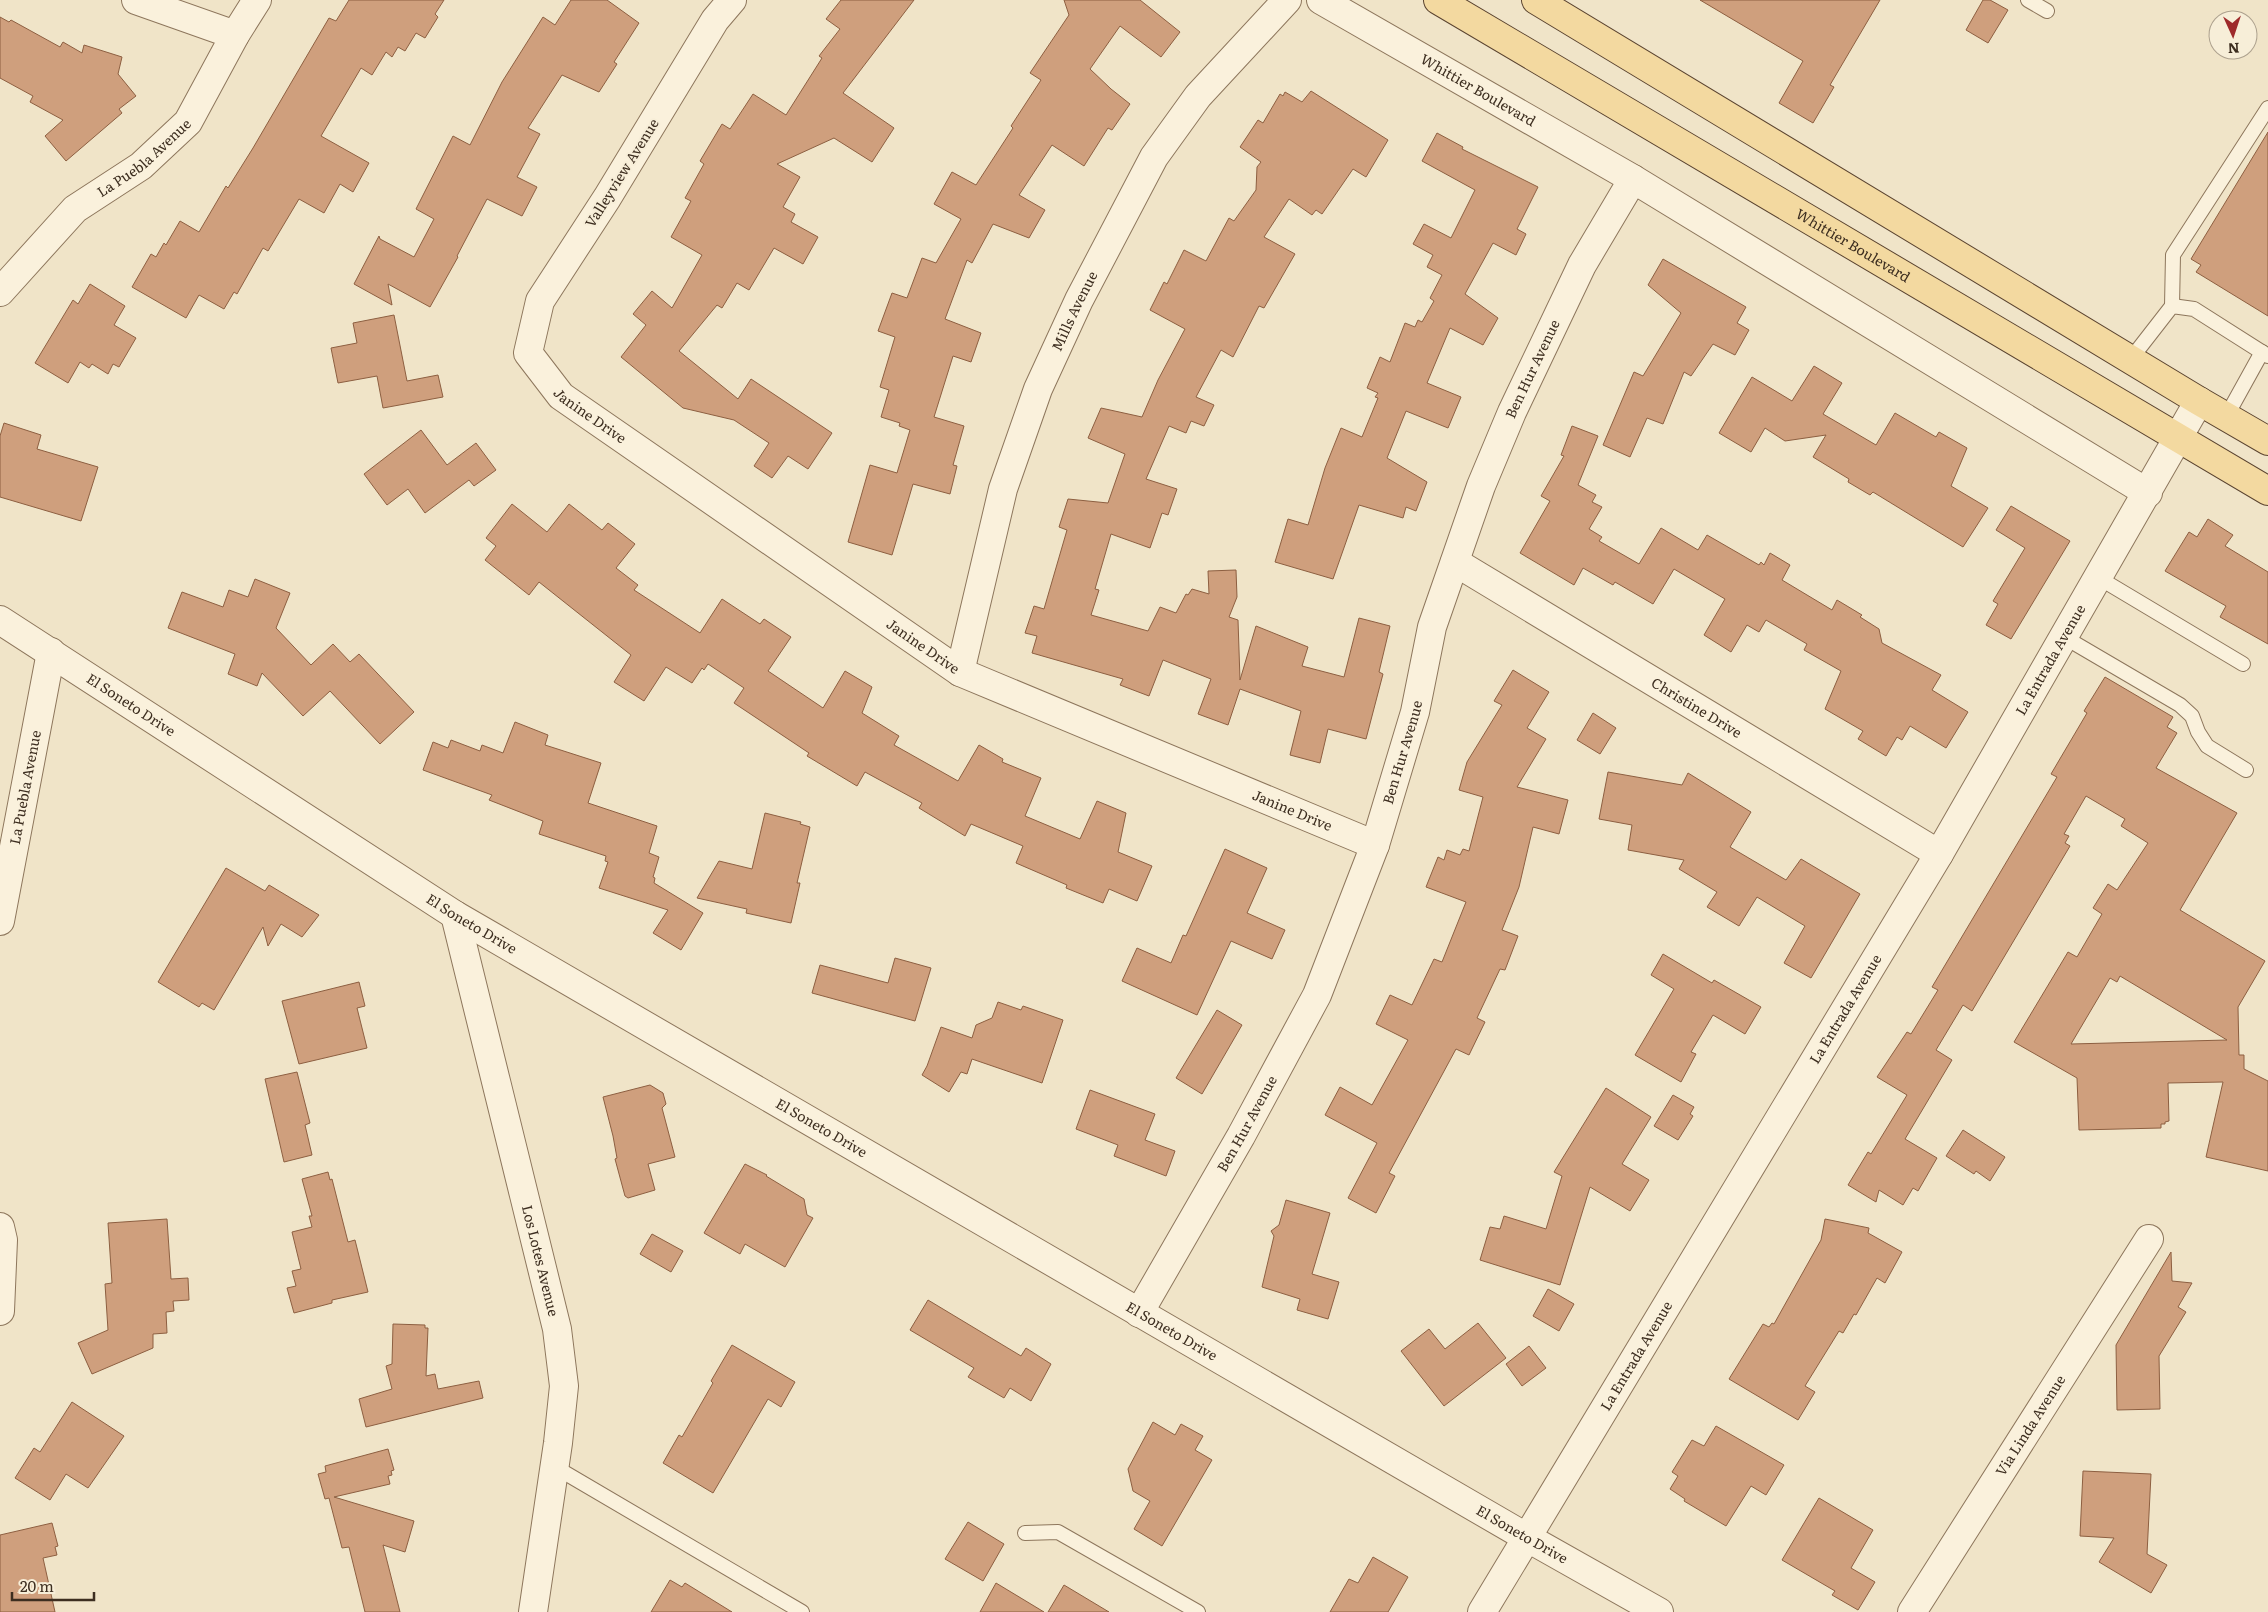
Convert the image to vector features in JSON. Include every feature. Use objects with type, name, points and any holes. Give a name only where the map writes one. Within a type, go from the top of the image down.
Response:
[{"type":"main road","name":"Whittier Boulevard","points":[[1438,0],[2268,491]]},
{"type":"main road","points":[[1536,0],[2198,401],[2268,441]]},
{"type":"street","points":[[136,0],[235,35]]},
{"type":"street","name":"La Puebla Avenue","points":[[0,292],[75,210],[141,166],[188,122],[235,35],[257,0]]},
{"type":"street","name":"Valleyview Avenue","points":[[528,353],[540,301],[607,198],[715,20],[732,0]]},
{"type":"street","name":"Mills Avenue","points":[[960,672],[1003,489],[1038,389],[1079,300],[1154,158],[1198,96],[1287,0]]},
{"type":"street","name":"Whittier Boulevard","points":[[1321,0],[1633,179],[2148,493]]},
{"type":"street","name":"Ben Hur Avenue","points":[[1139,1313],[1236,1144],[1317,995],[1375,845],[1415,712],[1432,627],[1481,486],[1512,412],[1582,265],[1633,179]]},
{"type":"street","name":"Janine Drive","points":[[528,353],[561,396],[960,672],[1375,845]]},
{"type":"street","name":"La Entrada Avenue","points":[[1482,1612],[1938,854],[2148,493],[2198,401]]},
{"type":"street","name":"Christine Drive","points":[[1454,562],[1938,854]]},
{"type":"street","name":"El Soneto Drive","points":[[0,620],[454,915],[1526,1537],[1659,1612]]},
{"type":"street","name":"La Puebla Avenue","points":[[0,921],[52,652]]},
{"type":"street","name":"Los Lotes Avenue","points":[[454,915],[557,1329],[564,1386],[533,1612]]},
{"type":"street","points":[[0,1227],[3,1240],[2,1308],[0,1311]]},
{"type":"street","name":"Via Linda Avenue","points":[[1912,1612],[2149,1238]]},
{"type":"lane","points":[[2028,0],[2046,11]]},
{"type":"lane","points":[[2130,360],[2172,306],[2173,256],[2268,108]]},
{"type":"lane","points":[[2172,306],[2194,309],[2265,354],[2226,417]]},
{"type":"lane","points":[[2099,578],[2243,664]]},
{"type":"lane","points":[[2064,637],[2180,705],[2192,716],[2198,732],[2207,746],[2246,770]]},
{"type":"lane","points":[[554,1467],[802,1612]]},
{"type":"lane","points":[[1025,1533],[1058,1532],[1198,1612]]},
{"type":"building","points":[[349,0],[444,0],[435,14],[438,17],[425,38],[416,33],[405,51],[398,47],[392,57],[386,52],[372,75],[361,68],[321,136],[369,163],[353,192],[340,184],[324,213],[299,199],[268,251],[263,248],[237,294],[234,292],[224,309],[199,295],[186,318],[132,287],[151,254],[156,257],[164,243],[166,245],[180,221],[199,232],[226,186],[228,188],[253,148],[329,18],[336,21]]},
{"type":"building","points":[[571,0],[607,0],[639,23],[614,62],[617,64],[599,92],[562,75],[528,128],[540,134],[517,177],[537,187],[522,216],[487,199],[430,307],[388,284],[392,305],[354,284],[379,236],[380,239],[414,257],[434,219],[416,209],[453,136],[470,145],[502,82],[543,17],[555,25]]},
{"type":"building","points":[[841,0],[914,0],[843,93],[894,128],[872,162],[834,138],[777,164],[800,177],[783,207],[795,214],[791,222],[818,237],[803,264],[774,248],[749,290],[737,283],[722,308],[717,305],[679,351],[738,399],[751,379],[832,433],[808,469],[788,456],[772,478],[754,466],[769,443],[734,420],[683,408],[621,357],[646,325],[633,314],[652,291],[672,308],[702,255],[671,237],[691,201],[685,198],[704,164],[700,161],[722,124],[730,129],[753,94],[786,115],[822,58],[819,56],[840,29],[826,19]]},
{"type":"building","points":[[1064,0],[1140,0],[1180,32],[1161,57],[1120,26],[1090,69],[1130,104],[1112,130],[1108,128],[1084,166],[1052,145],[1019,195],[1045,210],[1029,238],[993,224],[972,263],[967,260],[945,319],[981,333],[971,362],[953,356],[934,417],[964,426],[953,465],[957,466],[950,494],[913,484],[892,555],[848,542],[870,465],[897,473],[910,430],[899,426],[900,423],[881,417],[889,390],[880,387],[895,337],[878,331],[892,293],[907,298],[922,258],[936,263],[961,219],[934,204],[952,172],[976,185],[1013,128],[1011,126],[1041,80],[1030,73],[1069,15]]},
{"type":"building","points":[[1700,0],[1880,0],[1830,85],[1834,87],[1813,123],[1779,103],[1803,61]]},
{"type":"building","points":[[1983,0],[1990,0],[2008,10],[1988,43],[1966,30]]},
{"type":"building","points":[[0,17],[9,22],[11,20],[60,47],[63,42],[82,53],[84,45],[122,57],[118,74],[136,96],[119,109],[122,113],[66,161],[45,136],[63,120],[30,102],[33,96],[0,78]]},
{"type":"building","points":[[1311,91],[1388,140],[1366,177],[1353,169],[1322,214],[1316,210],[1312,215],[1289,199],[1264,237],[1295,254],[1264,308],[1259,306],[1233,357],[1221,350],[1196,397],[1214,405],[1204,426],[1191,421],[1186,433],[1169,426],[1146,479],[1177,489],[1168,515],[1162,513],[1150,548],[1111,534],[1095,589],[1099,590],[1091,615],[1148,631],[1160,607],[1176,613],[1186,594],[1188,595],[1192,589],[1209,594],[1208,571],[1236,570],[1237,597],[1229,617],[1238,620],[1240,680],[1256,626],[1308,647],[1302,666],[1344,677],[1359,618],[1390,626],[1379,672],[1383,674],[1366,739],[1328,729],[1320,763],[1290,755],[1301,711],[1240,689],[1228,725],[1198,714],[1211,679],[1163,660],[1149,696],[1120,685],[1123,679],[1032,653],[1037,636],[1025,633],[1034,606],[1044,609],[1067,530],[1059,527],[1068,499],[1108,503],[1125,454],[1088,438],[1101,408],[1142,417],[1158,380],[1185,329],[1150,310],[1164,282],[1167,284],[1184,250],[1206,261],[1229,218],[1234,221],[1256,190],[1257,167],[1261,162],[1240,147],[1258,120],[1263,123],[1280,94],[1283,96],[1285,92],[1302,102]]},
{"type":"building","points":[[2268,132],[2268,316],[2196,272],[2201,265],[2191,259]]},
{"type":"building","points":[[1437,133],[1463,147],[1462,149],[1538,187],[1517,229],[1526,234],[1516,255],[1493,243],[1465,294],[1498,318],[1483,345],[1450,328],[1427,383],[1461,397],[1448,428],[1406,411],[1387,458],[1427,482],[1416,511],[1406,507],[1403,518],[1359,505],[1333,579],[1275,562],[1288,519],[1308,525],[1325,468],[1341,428],[1362,437],[1378,398],[1375,397],[1378,393],[1367,388],[1380,357],[1390,362],[1405,323],[1415,327],[1418,320],[1422,322],[1434,301],[1430,298],[1442,275],[1427,267],[1433,255],[1413,244],[1424,224],[1451,238],[1475,190],[1422,161]]},
{"type":"building","points":[[1663,259],[1746,307],[1737,323],[1749,330],[1735,355],[1713,344],[1691,376],[1684,372],[1663,424],[1647,418],[1630,457],[1603,445],[1634,372],[1643,376],[1681,313],[1648,285]]},
{"type":"building","points":[[90,284],[125,306],[114,325],[136,338],[119,367],[113,364],[108,374],[92,364],[89,368],[80,362],[68,383],[35,363],[73,300],[78,304]]},
{"type":"building","points":[[394,315],[407,381],[438,375],[443,397],[383,408],[377,376],[338,383],[331,348],[357,343],[353,323]]},
{"type":"building","points":[[1814,366],[1842,383],[1823,414],[1876,445],[1895,413],[1936,437],[1939,432],[1967,448],[1951,486],[1988,508],[1963,547],[1873,492],[1870,495],[1848,482],[1849,479],[1813,457],[1826,435],[1785,441],[1765,428],[1751,452],[1719,433],[1752,377],[1792,401]]},
{"type":"building","points":[[4,423],[41,435],[37,449],[98,467],[81,521],[0,497],[0,436]]},
{"type":"building","points":[[1572,426],[1598,436],[1578,485],[1596,495],[1592,502],[1602,507],[1589,529],[1602,537],[1599,541],[1639,564],[1661,528],[1698,550],[1707,535],[1759,565],[1761,562],[1764,565],[1770,553],[1790,565],[1782,580],[1832,610],[1837,600],[1862,615],[1860,617],[1879,629],[1882,643],[1941,675],[1932,690],[1968,712],[1946,748],[1910,726],[1902,740],[1897,737],[1886,756],[1858,739],[1863,731],[1825,709],[1841,671],[1804,650],[1807,644],[1766,620],[1759,632],[1747,625],[1731,652],[1704,635],[1725,599],[1674,569],[1653,604],[1615,582],[1613,585],[1583,568],[1574,585],[1520,553],[1550,501],[1541,496],[1564,456],[1561,455]]},
{"type":"building","points":[[421,430],[447,465],[476,443],[496,470],[474,486],[469,480],[425,513],[408,489],[387,505],[364,474]]},
{"type":"building","points":[[512,504],[547,532],[569,504],[602,530],[608,523],[635,544],[616,568],[638,585],[634,590],[700,633],[722,599],[760,624],[764,619],[791,637],[768,671],[823,708],[845,671],[872,687],[862,713],[899,736],[894,745],[958,781],[979,745],[1003,759],[1002,762],[1041,778],[1025,816],[1080,839],[1097,801],[1126,813],[1118,852],[1152,866],[1137,901],[1109,889],[1103,903],[1066,888],[1067,885],[1016,863],[1023,846],[971,824],[965,836],[919,808],[922,803],[865,772],[857,786],[807,756],[809,753],[734,703],[744,688],[708,664],[704,670],[702,668],[692,683],[666,667],[644,701],[614,682],[631,655],[539,582],[529,595],[485,560],[496,546],[486,538]]},
{"type":"building","points":[[2011,506],[2070,541],[2011,639],[1986,625],[1998,604],[1993,601],[2025,548],[1996,530]]},
{"type":"building","points":[[2208,519],[2233,535],[2225,546],[2268,572],[2268,644],[2220,617],[2226,606],[2165,571],[2189,532],[2197,537]]},
{"type":"building","points":[[255,579],[290,593],[276,628],[311,665],[333,644],[350,662],[359,654],[414,712],[380,744],[330,691],[303,716],[262,673],[257,686],[228,674],[235,654],[168,628],[182,592],[223,607],[229,590],[248,597]]},
{"type":"building","points":[[1513,670],[1549,692],[1527,728],[1546,739],[1517,787],[1568,800],[1559,834],[1533,827],[1519,887],[1502,930],[1518,936],[1505,970],[1500,969],[1477,1018],[1485,1022],[1469,1055],[1456,1049],[1389,1173],[1395,1176],[1376,1213],[1348,1198],[1377,1143],[1325,1115],[1340,1087],[1372,1105],[1408,1040],[1376,1024],[1390,995],[1412,1005],[1434,959],[1442,962],[1466,902],[1426,887],[1438,857],[1444,860],[1447,850],[1460,855],[1463,849],[1469,851],[1483,797],[1459,790],[1467,762],[1502,705],[1494,701]]},
{"type":"building","points":[[2105,677],[2173,717],[2167,727],[2177,733],[2156,768],[2237,813],[2180,910],[2265,961],[2238,1007],[2239,1055],[2244,1055],[2244,1069],[2268,1081],[2268,1171],[2206,1157],[2223,1082],[2168,1083],[2169,1121],[2161,1124],[2161,1128],[2079,1130],[2077,1078],[2014,1042],[2068,952],[2077,957],[2102,914],[2093,908],[2108,884],[2117,890],[2148,843],[2121,826],[2125,819],[2086,796],[2064,834],[2069,836],[2065,843],[2070,846],[1972,1011],[1963,1005],[1936,1050],[1952,1060],[1905,1139],[1937,1158],[1918,1191],[1913,1188],[1903,1205],[1879,1190],[1876,1202],[1848,1185],[1868,1152],[1871,1154],[1907,1095],[1877,1077],[1907,1032],[1911,1034],[1938,990],[1932,987],[2057,777],[2051,774],[2087,713],[2084,711]],"holes":[[[2120,976],[2227,1040],[2071,1044],[2110,978],[2117,982]]]},
{"type":"building","points":[[1593,713],[1616,728],[1600,754],[1577,740]]},
{"type":"building","points":[[515,722],[548,735],[545,745],[601,763],[588,803],[657,826],[649,853],[659,857],[653,877],[655,878],[654,883],[703,913],[681,950],[653,933],[668,910],[599,888],[608,862],[605,861],[606,856],[539,834],[543,821],[489,800],[492,795],[423,770],[433,742],[448,748],[451,740],[480,751],[482,745],[503,753]]},
{"type":"building","points":[[1608,772],[1682,785],[1688,773],[1751,812],[1730,847],[1786,880],[1801,859],[1860,894],[1811,978],[1784,963],[1805,926],[1757,897],[1739,926],[1707,907],[1717,892],[1679,869],[1684,860],[1628,850],[1632,825],[1599,819]]},
{"type":"building","points":[[765,813],[801,822],[800,824],[810,827],[797,883],[800,883],[791,923],[746,913],[747,909],[697,898],[719,861],[752,869]]},
{"type":"building","points":[[1225,849],[1267,868],[1247,913],[1285,930],[1272,959],[1231,941],[1197,1015],[1122,981],[1137,948],[1171,963],[1183,935],[1186,936]]},
{"type":"building","points":[[226,868],[265,891],[269,885],[319,915],[302,937],[281,924],[268,946],[263,927],[214,1010],[202,1003],[199,1007],[158,982]]},
{"type":"building","points":[[1663,954],[1712,983],[1714,980],[1761,1007],[1745,1034],[1713,1015],[1691,1052],[1696,1054],[1681,1082],[1635,1055],[1674,989],[1651,975]]},
{"type":"building","points":[[895,958],[931,968],[915,1021],[812,993],[820,965],[888,983]]},
{"type":"building","points":[[359,982],[365,1006],[357,1008],[367,1048],[299,1064],[282,1001]]},
{"type":"building","points":[[998,1002],[1021,1010],[1023,1006],[1063,1020],[1042,1083],[972,1059],[967,1074],[961,1072],[949,1092],[922,1075],[941,1027],[972,1038],[976,1025],[992,1018]]},
{"type":"building","points":[[1217,1010],[1242,1025],[1202,1094],[1176,1078]]},
{"type":"building","points":[[297,1072],[310,1123],[305,1125],[312,1155],[284,1162],[265,1079]]},
{"type":"building","points":[[650,1085],[663,1093],[666,1104],[662,1108],[675,1157],[648,1164],[655,1190],[628,1198],[625,1196],[615,1159],[617,1158],[613,1136],[603,1097]]},
{"type":"building","points":[[1606,1088],[1651,1117],[1622,1164],[1649,1180],[1630,1211],[1590,1187],[1560,1285],[1480,1260],[1490,1227],[1500,1229],[1504,1216],[1546,1229],[1562,1176],[1554,1172]]},
{"type":"building","points":[[1090,1090],[1155,1114],[1145,1140],[1175,1151],[1166,1176],[1114,1156],[1118,1145],[1076,1129]]},
{"type":"building","points":[[1673,1095],[1694,1107],[1690,1114],[1693,1116],[1678,1140],[1654,1126]]},
{"type":"building","points":[[1963,1130],[2005,1157],[1990,1181],[1976,1171],[1974,1174],[1946,1156]]},
{"type":"building","points":[[745,1164],[767,1175],[804,1199],[807,1215],[813,1218],[785,1267],[745,1244],[740,1254],[704,1233]]},
{"type":"building","points":[[328,1172],[330,1180],[332,1179],[348,1242],[355,1240],[368,1292],[332,1300],[332,1303],[294,1313],[287,1288],[296,1286],[292,1271],[301,1269],[292,1232],[312,1227],[309,1216],[312,1216],[302,1179]]},
{"type":"building","points":[[1286,1200],[1330,1213],[1312,1274],[1339,1282],[1328,1319],[1297,1310],[1300,1299],[1262,1287],[1274,1236],[1271,1231],[1279,1225]]},
{"type":"building","points":[[167,1219],[171,1279],[188,1278],[189,1300],[173,1301],[174,1311],[166,1312],[167,1333],[153,1334],[153,1348],[92,1374],[78,1343],[108,1330],[105,1284],[112,1283],[108,1223]]},
{"type":"building","points":[[1825,1219],[1869,1228],[1868,1233],[1902,1252],[1885,1283],[1877,1278],[1856,1315],[1854,1314],[1843,1333],[1839,1331],[1805,1386],[1815,1392],[1798,1420],[1729,1379],[1763,1324],[1769,1327],[1772,1323],[1774,1324],[1821,1240]]},
{"type":"building","points":[[652,1234],[683,1251],[671,1272],[640,1254]]},
{"type":"building","points":[[2171,1252],[2172,1281],[2192,1283],[2178,1307],[2186,1312],[2159,1356],[2160,1409],[2117,1410],[2116,1345]]},
{"type":"building","points":[[1548,1289],[1574,1304],[1559,1331],[1533,1316]]},
{"type":"building","points":[[928,1300],[1021,1356],[1026,1348],[1051,1364],[1031,1401],[1010,1388],[1004,1398],[968,1377],[974,1368],[910,1330]]},
{"type":"building","points":[[1478,1323],[1506,1358],[1444,1406],[1401,1351],[1429,1329],[1445,1349]]},
{"type":"building","points":[[393,1324],[425,1325],[425,1328],[428,1328],[426,1376],[435,1374],[438,1389],[479,1381],[483,1398],[366,1427],[359,1399],[392,1389],[386,1366],[392,1364]]},
{"type":"building","points":[[732,1345],[795,1382],[781,1407],[768,1399],[713,1493],[663,1463],[679,1435],[682,1437]]},
{"type":"building","points":[[1529,1346],[1546,1368],[1522,1386],[1506,1364]]},
{"type":"building","points":[[72,1402],[124,1436],[88,1488],[66,1474],[50,1500],[15,1478],[34,1448],[40,1452]]},
{"type":"building","points":[[1153,1422],[1175,1435],[1181,1424],[1203,1436],[1195,1450],[1212,1460],[1162,1546],[1134,1529],[1150,1501],[1133,1491],[1128,1469]]},
{"type":"building","points":[[1716,1426],[1784,1465],[1766,1495],[1751,1486],[1726,1526],[1684,1501],[1685,1499],[1670,1489],[1678,1476],[1672,1472],[1692,1440],[1704,1446]]},
{"type":"building","points":[[388,1449],[394,1470],[391,1471],[392,1475],[388,1476],[390,1484],[334,1497],[414,1521],[405,1552],[383,1545],[400,1612],[365,1612],[349,1547],[342,1548],[329,1498],[325,1499],[318,1474],[326,1472],[325,1466]]},
{"type":"building","points":[[2083,1471],[2151,1474],[2147,1554],[2167,1565],[2151,1593],[2099,1562],[2114,1538],[2080,1536]]},
{"type":"building","points":[[1819,1498],[1873,1530],[1851,1568],[1875,1582],[1858,1610],[1832,1595],[1835,1591],[1782,1560]]},
{"type":"building","points":[[968,1522],[1004,1544],[983,1581],[945,1559]]},
{"type":"building","points":[[52,1523],[58,1546],[55,1547],[57,1555],[43,1558],[55,1612],[0,1612],[0,1535]]},
{"type":"building","points":[[1373,1557],[1408,1577],[1388,1612],[1330,1612],[1349,1579],[1358,1583]]},
{"type":"building","points":[[670,1580],[682,1587],[685,1583],[732,1612],[651,1612]]},
{"type":"building","points":[[996,1583],[1044,1612],[980,1612]]},
{"type":"building","points":[[1064,1585],[1109,1612],[1048,1612]]}]
